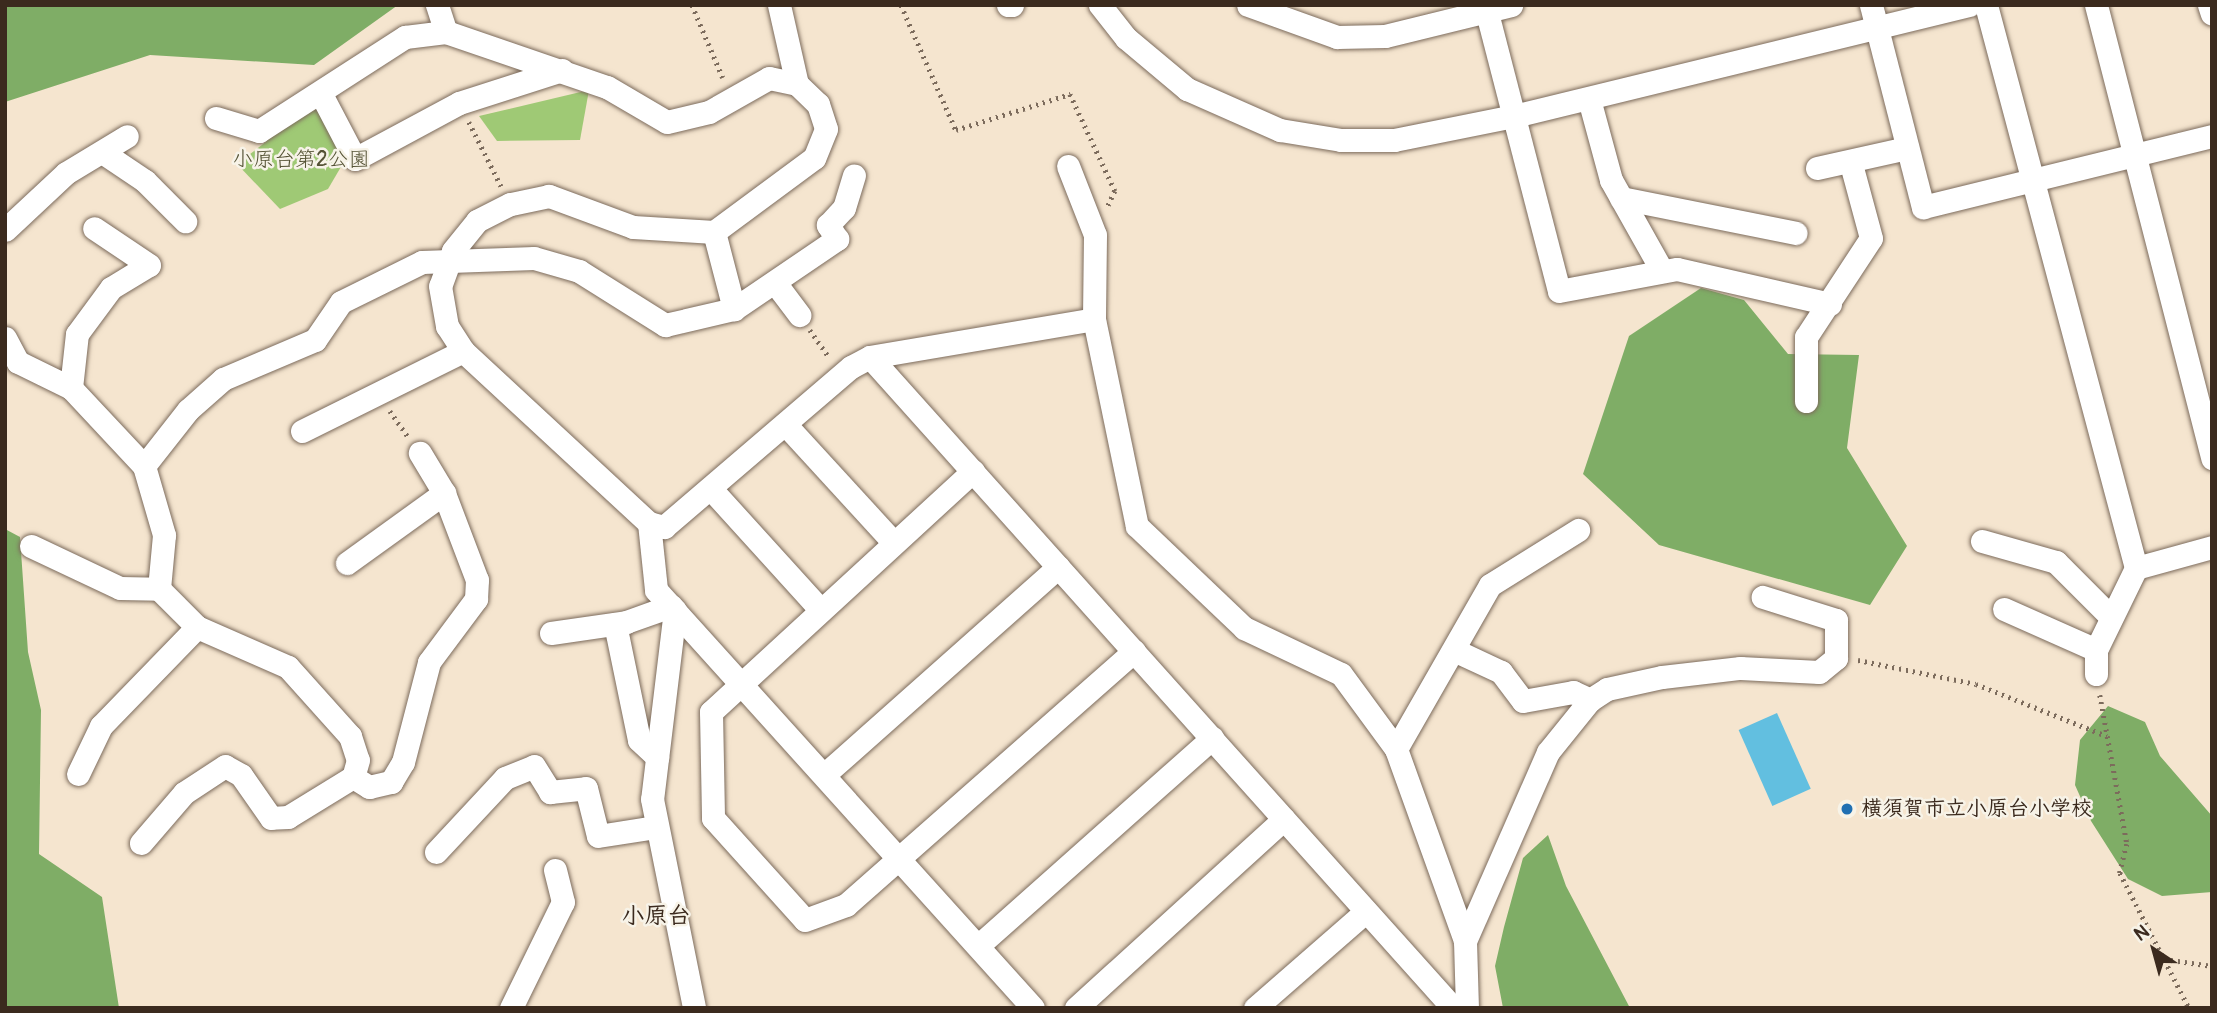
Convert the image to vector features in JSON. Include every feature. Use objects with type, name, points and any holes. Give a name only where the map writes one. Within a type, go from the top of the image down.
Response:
[{"type":"street","points":[[437,5],[446,32]]},
{"type":"street","points":[[779,5],[797,85]]},
{"type":"street","points":[[1100,5],[1126,38],[1187,89],[1280,130],[1341,141],[1394,140],[1514,116],[1969,5]]},
{"type":"street","points":[[1248,5],[1337,37],[1385,36],[1485,9],[1511,5]]},
{"type":"street","points":[[1871,5],[1923,207],[2212,136]]},
{"type":"street","points":[[1986,5],[2136,568]]},
{"type":"street","points":[[2096,5],[2212,458]]},
{"type":"street","points":[[2210,5],[2212,14]]},
{"type":"street","points":[[1485,9],[1559,291],[1677,269],[1830,304]]},
{"type":"street","points":[[216,118],[259,131],[321,94],[405,37],[446,32],[607,87],[667,122],[709,112],[769,78],[797,85],[818,104],[826,129],[814,158],[714,232],[632,227],[549,196],[510,204],[477,221],[451,257],[440,286],[447,326],[463,351],[649,523],[664,527],[842,375],[870,357],[1094,320]]},
{"type":"street","points":[[321,94],[355,159],[459,103],[562,70]]},
{"type":"street","points":[[1589,99],[1621,198],[1662,271]]},
{"type":"street","points":[[5,230],[66,173],[127,136]]},
{"type":"street","points":[[1817,169],[1851,164],[1907,148]]},
{"type":"street","points":[[102,152],[145,181],[186,221]]},
{"type":"street","points":[[1806,401],[1806,337],[1830,304],[1836,283],[1871,238],[1851,164]]},
{"type":"street","points":[[1068,166],[1095,235],[1094,320],[1137,526],[1244,628],[1341,674],[1396,749],[1465,941],[1467,1008]]},
{"type":"street","points":[[144,466],[188,410],[223,379],[315,340],[341,302],[422,262],[451,257],[534,258],[579,271],[665,325],[734,309],[776,284],[837,239],[828,225],[844,208],[854,175]]},
{"type":"street","points":[[1621,198],[1796,233]]},
{"type":"street","points":[[71,388],[77,334],[111,288],[149,265],[94,228]]},
{"type":"street","points":[[714,232],[734,309]]},
{"type":"street","points":[[776,284],[799,315]]},
{"type":"street","points":[[5,338],[18,362],[71,388],[144,466],[164,535],[159,589]]},
{"type":"street","points":[[302,431],[379,396],[463,351]]},
{"type":"street","points":[[870,357],[1453,1008]]},
{"type":"street","points":[[785,424],[894,543]]},
{"type":"street","points":[[353,777],[369,787],[391,782],[403,762],[429,662],[476,599],[477,580],[444,493],[420,453]]},
{"type":"street","points":[[972,471],[711,712],[713,818],[805,920],[846,905],[1134,652]]},
{"type":"street","points":[[711,489],[820,609]]},
{"type":"street","points":[[347,563],[444,493]]},
{"type":"street","points":[[649,523],[656,590],[900,857],[1033,1008]]},
{"type":"street","points":[[1396,749],[1455,651],[1490,585],[1578,530]]},
{"type":"street","points":[[1982,541],[2056,562],[2109,615]]},
{"type":"street","points":[[31,546],[120,588],[159,589],[197,627],[288,667],[350,736],[358,760],[353,777],[288,817],[271,818],[241,775],[225,766],[184,793],[141,843]]},
{"type":"street","points":[[2096,674],[2096,650],[2109,615],[2136,568],[2212,547]]},
{"type":"street","points":[[825,774],[1058,567]]},
{"type":"street","points":[[1465,941],[1548,752],[1590,701],[1607,690],[1662,677],[1740,668],[1819,672],[1836,658],[1836,620],[1763,597]]},
{"type":"street","points":[[551,633],[615,624],[673,608]]},
{"type":"street","points":[[673,608],[657,757],[656,827],[695,1008]]},
{"type":"street","points":[[2004,609],[2096,650]]},
{"type":"street","points":[[615,624],[639,740],[657,757]]},
{"type":"street","points":[[78,774],[101,726],[197,627]]},
{"type":"street","points":[[1455,651],[1501,672],[1523,701],[1573,692],[1590,701]]},
{"type":"street","points":[[979,945],[1212,738]]},
{"type":"street","points":[[436,852],[505,778],[534,766],[550,792],[586,789],[598,836],[656,827]]},
{"type":"street","points":[[1076,1008],[1284,820]]},
{"type":"street","points":[[511,1008],[563,902],[555,870]]},
{"type":"street","points":[[1255,1008],[1366,911]]},
{"type":"path","points":[[692,5],[727,85]]},
{"type":"path","points":[[901,5],[956,130],[1070,94],[1115,191]]},
{"type":"path","points":[[459,103],[510,204]]},
{"type":"path","points":[[799,315],[842,375]]},
{"type":"path","points":[[379,396],[420,453]]},
{"type":"path","points":[[1836,658],[1891,663],[1976,684],[2107,736]]},
{"type":"path","points":[[2096,674],[2127,844],[2120,873],[2189,1008]]},
{"type":"path","points":[[2164,958],[2212,966]]},
{"type":"green space","points":[[5,5],[398,5],[314,65],[150,55],[5,102]]},
{"type":"green space","points":[[589,90],[580,140],[497,141],[479,116]]},
{"type":"green space","name":"小原台第2公園","points":[[315,104],[345,160],[328,189],[280,209],[237,164]]},
{"type":"green space","points":[[1701,288],[1744,300],[1788,354],[1859,355],[1847,448],[1907,546],[1870,605],[1659,545],[1583,474],[1629,336]]},
{"type":"green space","points":[[5,529],[20,537],[28,652],[41,710],[39,854],[102,897],[119,1008],[5,1008]]},
{"type":"green space","points":[[2108,706],[2145,722],[2160,756],[2212,816],[2212,892],[2162,896],[2128,879],[2091,821],[2075,785],[2080,740]]},
{"type":"green space","points":[[1548,835],[1566,886],[1630,1008],[1503,1008],[1495,966],[1504,927],[1523,858]]},
{"type":"water","points":[[1777,713],[1811,789],[1772,806],[1739,730]]},
{"type":"place","name":"横須賀市立小原台小学校","points":[[1847,809]]},
{"type":"district","name":"小原台","points":[[656,916]]}]
